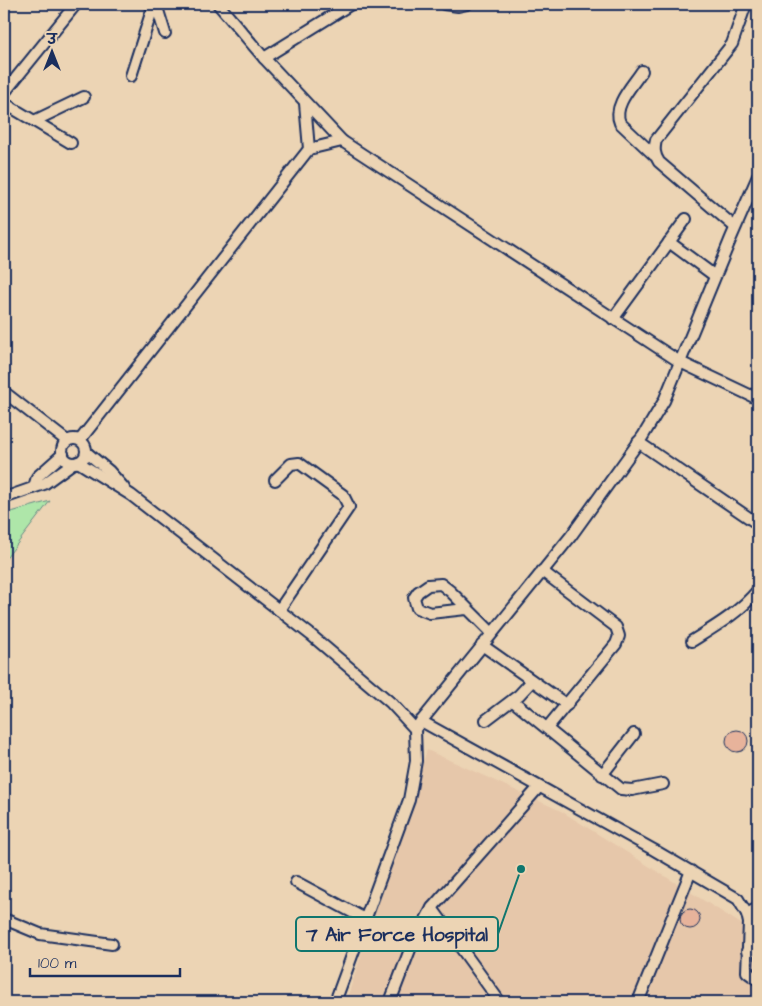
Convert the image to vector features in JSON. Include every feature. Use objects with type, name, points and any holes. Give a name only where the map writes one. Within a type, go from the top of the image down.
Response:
[{"type":"street","points":[[4,93],[76,4]]},
{"type":"street","points":[[155,4],[164,34]]},
{"type":"street","points":[[131,76],[155,4]]},
{"type":"street","points":[[218,4],[264,58],[342,141],[680,362],[758,399]]},
{"type":"street","points":[[264,58],[351,4]]},
{"type":"street","points":[[444,4],[458,6],[467,4]]},
{"type":"street","points":[[654,155],[656,140],[732,44],[746,4]]},
{"type":"street","points":[[642,71],[622,102],[618,117],[620,123],[659,162],[736,227]]},
{"type":"street","points":[[34,121],[84,97]]},
{"type":"street","points":[[4,103],[71,143]]},
{"type":"street","points":[[305,103],[309,149]]},
{"type":"street","points":[[80,440],[309,149],[342,141]]},
{"type":"street","points":[[335,1002],[409,800],[416,760],[418,725],[571,536],[638,442],[664,401],[758,176]]},
{"type":"street","points":[[613,319],[686,219]]},
{"type":"street","points":[[669,242],[715,276]]},
{"type":"street","points":[[4,392],[67,442]]},
{"type":"street","points":[[4,498],[44,484],[85,457],[86,448],[80,440],[76,439],[67,442],[62,450],[63,454],[37,477],[34,487]]},
{"type":"street","points":[[638,442],[758,524]]},
{"type":"street","points":[[86,452],[109,471],[128,492]]},
{"type":"street","points":[[63,454],[75,463],[128,492],[311,635],[418,725],[539,787],[738,899],[747,914],[749,923],[747,972],[758,980]]},
{"type":"street","points":[[276,480],[291,464],[298,464],[343,495],[349,507],[279,610]]},
{"type":"street","points":[[542,571],[616,627],[619,636],[616,644],[547,728]]},
{"type":"street","points":[[466,609],[424,612],[417,608],[414,598],[418,592],[428,585],[436,583],[450,591],[492,634]]},
{"type":"street","points":[[692,641],[736,611],[758,590]]},
{"type":"street","points":[[482,645],[567,705]]},
{"type":"street","points":[[486,720],[512,701],[532,680]]},
{"type":"street","points":[[512,701],[602,775],[626,790],[663,784]]},
{"type":"street","points":[[602,775],[634,734]]},
{"type":"street","points":[[390,1002],[412,947],[432,908],[539,787]]},
{"type":"street","points":[[638,1002],[691,871]]},
{"type":"street","points":[[296,882],[366,919]]},
{"type":"street","points":[[432,908],[500,1002]]},
{"type":"street","points":[[747,914],[758,908]]},
{"type":"street","points":[[4,919],[40,934],[112,944]]},
{"type":"street","points":[[747,951],[758,950]]},
{"type":"shaded area","points":[[427,750],[561,811],[746,927],[748,960],[758,960],[758,1002],[346,1002]]},
{"type":"green space","points":[[50,501],[4,561],[4,514]]},
{"type":"building","points":[[737,730],[747,737],[748,741],[741,751],[737,752],[727,745],[726,741],[733,731]]},
{"type":"building","points":[[690,909],[697,912],[700,919],[697,926],[690,929],[683,926],[680,919],[683,912]]},
{"type":"place","name":"7 Air Force Hospital","points":[[521,869]]}]
